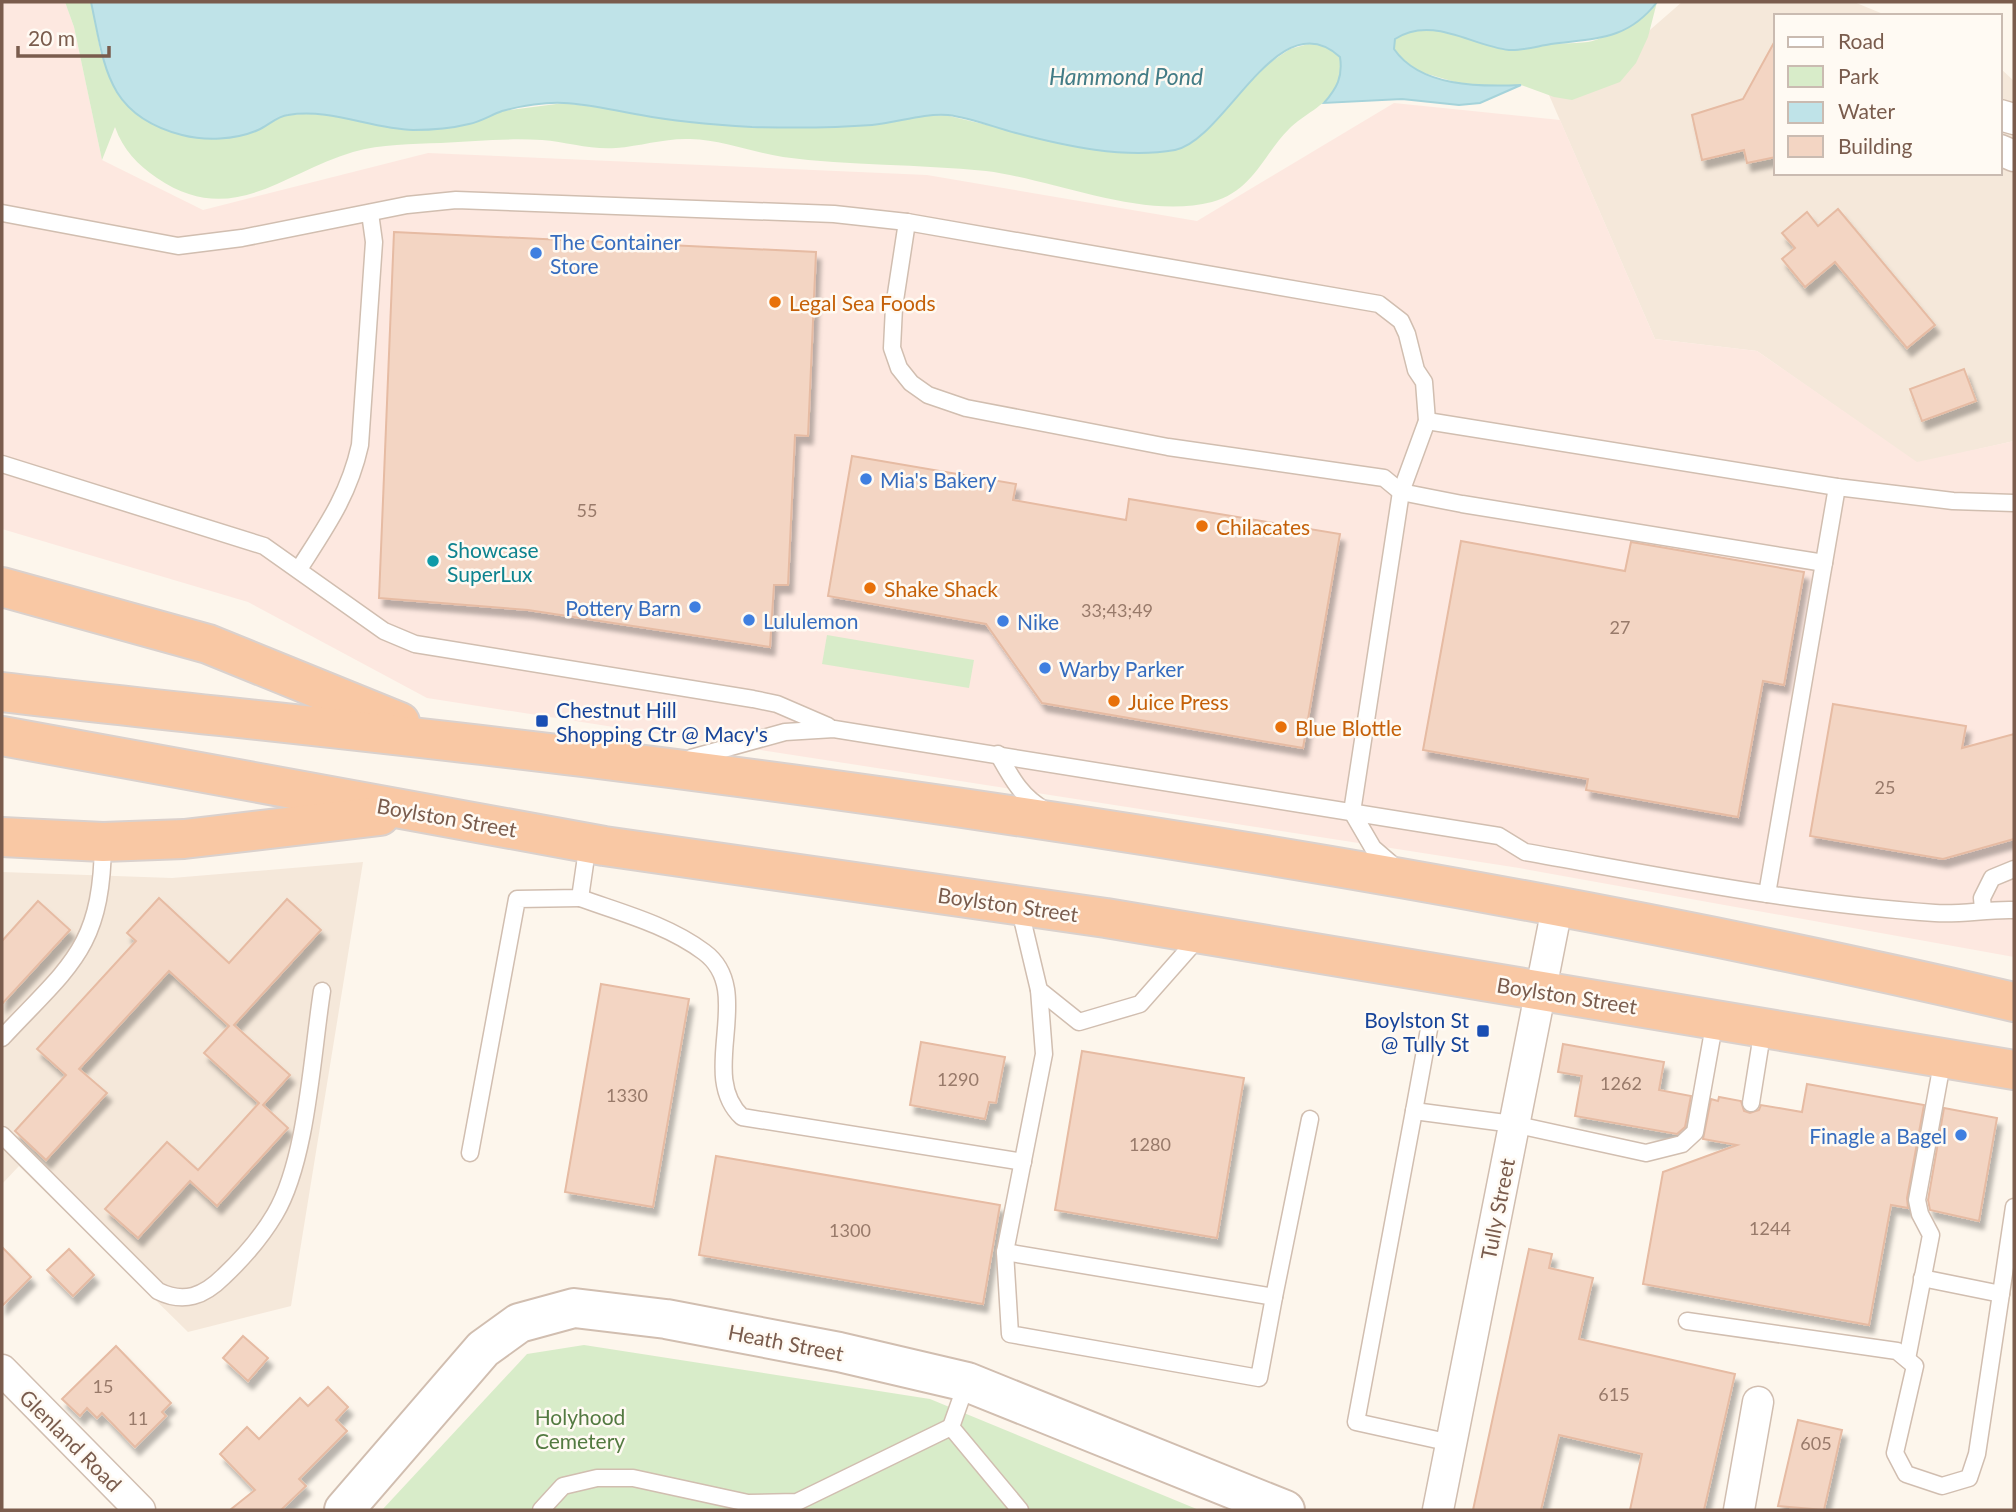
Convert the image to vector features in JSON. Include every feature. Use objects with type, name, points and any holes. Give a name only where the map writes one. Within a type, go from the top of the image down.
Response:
[{"type":"highway","points":[[2,587],[208,644],[452,742]]},
{"type":"highway","points":[[2,691],[643,765],[1087,828],[1557,908],[2014,1002]]},
{"type":"highway","name":"Boylston Street","points":[[2,736],[588,843],[1201,934],[2014,1070]]},
{"type":"highway","points":[[2,837],[103,842],[222,837],[415,812]]},
{"type":"street","name":"Tully Street","points":[[1438,1510],[1557,908]]},
{"type":"street","name":"Heath Street","points":[[344,1510],[484,1349],[519,1323],[574,1308],[680,1321],[839,1352],[967,1382],[1285,1510]]},
{"type":"street","name":"Glenland Road","points":[[2,1370],[140,1510]]},
{"type":"street","points":[[1739,1510],[1758,1402]]},
{"type":"lane","points":[[2,213],[178,246],[205,244],[430,202],[516,201],[834,214],[908,222],[1379,304],[1401,321],[1407,334],[1416,370],[1424,382],[1427,421],[1401,492],[1352,812],[1373,848],[1385,861],[1429,885]]},
{"type":"lane","points":[[299,569],[343,499],[353,478],[360,445],[374,242],[370,214]]},
{"type":"lane","points":[[908,222],[894,307],[892,348],[899,368],[911,383],[928,395],[966,408],[1155,444],[1384,478],[1401,492],[1824,563]]},
{"type":"lane","points":[[1427,421],[1837,487],[1953,501],[2014,503]]},
{"type":"lane","points":[[2,464],[245,538],[273,551],[384,631],[415,644],[753,699],[777,704],[834,729]]},
{"type":"lane","points":[[1767,894],[1837,487]]},
{"type":"lane","points":[[643,765],[690,759],[785,733],[834,729],[1499,836],[1525,852],[1767,894],[1938,913],[1983,909],[2014,910]]},
{"type":"lane","points":[[998,754],[1015,786],[1032,803],[1055,816],[1087,828]]},
{"type":"lane","points":[[2,1038],[71,965],[85,944],[100,898],[103,842]]},
{"type":"lane","points":[[580,898],[588,843]]},
{"type":"lane","points":[[1983,909],[1982,898],[1992,878],[2014,869]]},
{"type":"lane","points":[[470,1153],[517,899],[580,898],[671,932],[706,953],[727,989],[724,1084],[733,1108],[742,1117],[1023,1162]]},
{"type":"lane","points":[[1019,906],[1039,990],[1044,1054],[1005,1252],[1010,1334],[1259,1378],[1310,1119]]},
{"type":"lane","points":[[1039,990],[1079,1022],[1140,1004],[1201,934]]},
{"type":"lane","points":[[2,1135],[158,1291],[171,1298],[185,1299],[202,1294],[235,1266],[274,1215],[286,1191],[300,1134],[322,990]]},
{"type":"lane","points":[[1414,1111],[1514,1124],[1646,1153],[1682,1144],[1695,1132],[1715,1020]]},
{"type":"lane","points":[[1751,1103],[1762,1028]]},
{"type":"lane","points":[[1429,1029],[1356,1422],[1451,1443]]},
{"type":"lane","points":[[1907,1359],[1931,1235],[1920,1214],[1917,1200],[1943,1058]]},
{"type":"lane","points":[[1687,1321],[1897,1351],[1915,1366],[1895,1453],[1906,1474],[1942,1486],[1969,1478],[1977,1454],[2014,1207]]},
{"type":"lane","points":[[1005,1252],[1274,1297]]},
{"type":"lane","points":[[1922,1278],[2001,1294]]},
{"type":"lane","points":[[541,1510],[563,1486],[597,1478],[632,1478],[750,1507],[797,1502],[951,1427],[967,1382]]},
{"type":"lane","points":[[951,1427],[1020,1510]]},
{"type":"shaded area","points":[[2,2],[65,2],[74,27],[102,160],[203,210],[428,153],[927,175],[1197,221],[1394,103],[1560,120],[1655,339],[1757,351],[1917,462],[2014,441],[2014,957],[1519,868],[427,698],[248,602],[2,529]]},
{"type":"shaded area","points":[[1682,2],[1854,2],[1883,14],[1774,14],[1774,175],[2002,175],[2002,70],[2014,81],[2014,441],[1917,463],[1757,351],[1655,339],[1549,95],[1604,70]]},
{"type":"shaded area","points":[[363,862],[291,1306],[188,1332],[19,1166],[2,1184],[2,872],[172,878]]},
{"type":"green space","points":[[65,2],[91,2],[101,55],[183,135],[225,139],[256,131],[285,115],[322,113],[412,130],[469,124],[502,111],[564,103],[751,127],[875,125],[911,117],[945,115],[1067,144],[1222,112],[1262,68],[1290,49],[1312,43],[1328,46],[1340,57],[1341,70],[1339,81],[1330,95],[1289,129],[1238,190],[1212,202],[1185,206],[1157,206],[1099,197],[986,171],[808,160],[690,139],[607,148],[529,139],[386,146],[364,149],[327,161],[256,192],[233,198],[209,198],[184,192],[150,173],[127,150],[115,127],[102,160],[74,27]]},
{"type":"green space","points":[[1657,2],[1648,37],[1636,63],[1620,82],[1572,100],[1554,97],[1521,85],[1469,86],[1417,71],[1401,60],[1394,49],[1395,39],[1409,32],[1423,30],[1452,34],[1508,50],[1546,44],[1588,42],[1626,26]]},
{"type":"green space","points":[[827,635],[974,660],[969,688],[822,664]]},
{"type":"green space","name":"Holyhood Cemetery","points":[[584,1345],[930,1399],[1199,1510],[382,1510],[527,1354]]},
{"type":"water","name":"Hammond Pond","points":[[91,2],[1657,2],[1646,15],[1622,31],[1596,38],[1525,49],[1509,50],[1438,31],[1409,32],[1395,39],[1394,49],[1405,62],[1435,78],[1470,85],[1521,85],[1480,103],[1459,105],[1402,99],[1324,103],[1338,82],[1341,71],[1340,57],[1317,44],[1295,46],[1274,59],[1253,78],[1214,123],[1194,141],[1175,150],[1136,153],[1095,150],[1054,142],[948,115],[929,115],[857,126],[752,127],[682,121],[556,103],[509,109],[456,127],[397,129],[335,116],[304,114],[284,116],[240,136],[210,139],[191,137],[157,126],[138,115],[124,101],[113,85],[106,67]]},
{"type":"building","points":[[1774,43],[1774,157],[1747,163],[1744,150],[1702,160],[1692,115],[1743,99]]},
{"type":"building","points":[[1838,209],[1935,325],[1907,348],[1835,262],[1805,287],[1782,259],[1795,248],[1782,233],[1807,212],[1818,226]]},
{"type":"building","points":[[394,232],[816,252],[808,436],[795,435],[788,585],[774,585],[770,647],[528,610],[379,598]]},
{"type":"building","points":[[1964,369],[1976,401],[1922,421],[1910,389]]},
{"type":"building","points":[[852,456],[1016,484],[1013,500],[1126,520],[1129,499],[1340,534],[1303,748],[1042,703],[986,624],[828,596]]},
{"type":"building","points":[[1461,541],[1625,571],[1631,542],[1804,572],[1784,685],[1763,681],[1738,817],[1586,790],[1588,779],[1423,750]]},
{"type":"building","points":[[1833,704],[1966,726],[1962,748],[2014,734],[2014,839],[1943,859],[1810,836]]},
{"type":"building","points":[[159,898],[229,963],[287,899],[321,930],[234,1025],[290,1075],[263,1105],[288,1128],[217,1206],[190,1181],[138,1238],[105,1209],[167,1142],[198,1170],[259,1103],[204,1053],[229,1026],[169,971],[79,1069],[107,1093],[46,1160],[15,1131],[66,1075],[37,1049],[136,941],[127,933]]},
{"type":"building","points":[[38,901],[70,930],[2,1004],[2,941]]},
{"type":"building","points":[[601,984],[689,999],[653,1207],[565,1192]]},
{"type":"building","points":[[921,1042],[1005,1057],[996,1103],[989,1102],[985,1119],[910,1105]]},
{"type":"building","points":[[1563,1044],[1664,1062],[1659,1090],[1691,1096],[1685,1127],[1677,1134],[1575,1116],[1582,1076],[1558,1072]]},
{"type":"building","points":[[1082,1051],[1244,1078],[1217,1238],[1055,1210]]},
{"type":"building","points":[[1807,1084],[1924,1105],[1907,1198],[1908,1208],[1891,1205],[1869,1325],[1643,1284],[1663,1172],[1737,1145],[1703,1139],[1711,1099],[1718,1101],[1719,1097],[1741,1101],[1744,1111],[1750,1113],[1759,1110],[1761,1105],[1802,1112]]},
{"type":"building","points":[[1944,1108],[1997,1118],[1979,1221],[1930,1210],[1928,1200]]},
{"type":"building","points":[[716,1156],[1000,1205],[983,1304],[699,1255]]},
{"type":"building","points":[[2,1247],[31,1277],[2,1306]]},
{"type":"building","points":[[69,1249],[94,1275],[73,1296],[47,1270]]},
{"type":"building","points":[[1529,1249],[1552,1254],[1549,1268],[1593,1278],[1579,1339],[1735,1374],[1704,1510],[1630,1510],[1642,1454],[1559,1435],[1541,1510],[1473,1510]]},
{"type":"building","points":[[243,1336],[268,1358],[248,1381],[223,1358]]},
{"type":"building","points":[[116,1346],[171,1403],[162,1412],[166,1416],[135,1447],[102,1413],[97,1418],[87,1408],[80,1416],[62,1399]]},
{"type":"building","points":[[328,1387],[348,1407],[336,1420],[347,1431],[299,1479],[306,1486],[281,1510],[230,1510],[255,1490],[220,1454],[247,1427],[259,1439],[300,1398],[308,1406]]},
{"type":"building","points":[[1798,1420],[1842,1430],[1824,1510],[1778,1506]]},
{"type":"place","name":"The Container Store","points":[[536,253]]},
{"type":"place","name":"Legal Sea Foods","points":[[775,302]]},
{"type":"place","name":"Mia's Bakery","points":[[866,479]]},
{"type":"place","name":"Chilacates","points":[[1202,526]]},
{"type":"place","name":"Showcase SuperLux","points":[[433,561]]},
{"type":"place","name":"Shake Shack","points":[[870,588]]},
{"type":"place","name":"Pottery Barn","points":[[695,607]]},
{"type":"place","name":"Lululemon","points":[[749,620]]},
{"type":"place","name":"Nike","points":[[1003,621]]},
{"type":"place","name":"Warby Parker","points":[[1045,668]]},
{"type":"place","name":"Juice Press","points":[[1114,701]]},
{"type":"place","name":"Chestnut Hill Shopping Ctr @ Macy's","points":[[542,721]]},
{"type":"place","name":"Blue Blottle","points":[[1281,727]]},
{"type":"place","name":"Boylston St @ Tully St","points":[[1483,1031]]},
{"type":"place","name":"Finagle a Bagel","points":[[1961,1135]]}]
